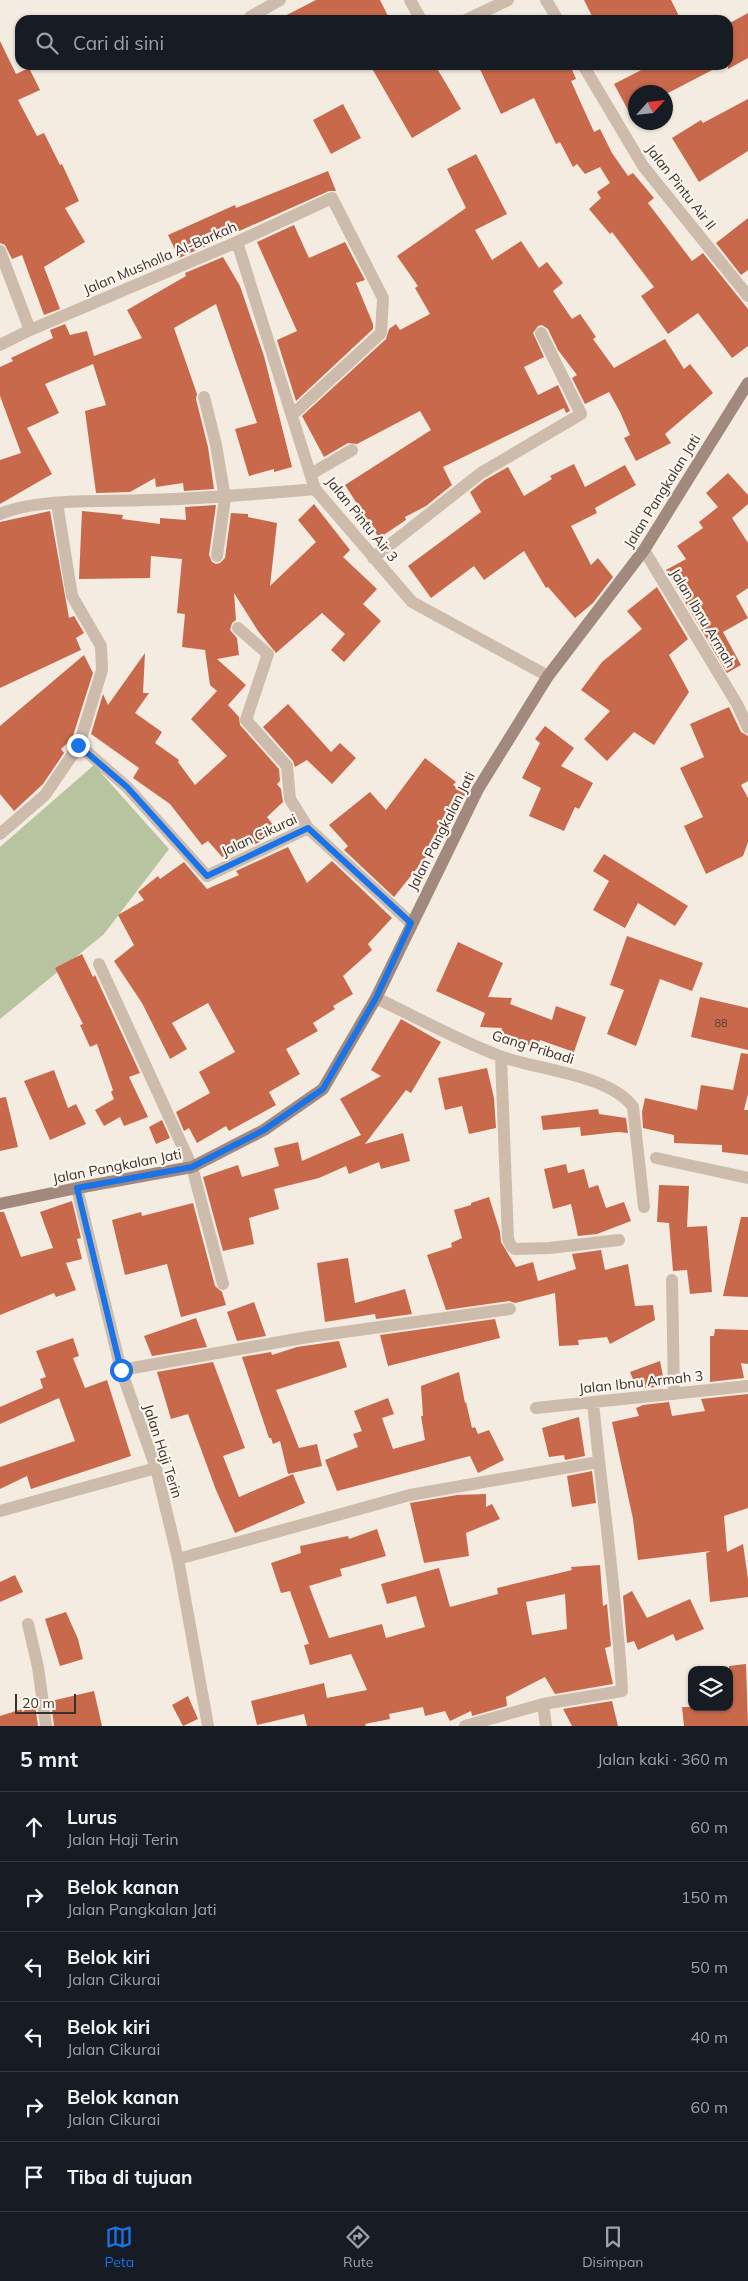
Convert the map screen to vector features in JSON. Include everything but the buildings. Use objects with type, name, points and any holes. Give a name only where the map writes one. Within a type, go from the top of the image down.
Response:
[{"type":"main road","name":"Jalan Pangkalan Jati","points":[[0,1204],[192,1167],[264,1130],[323,1089],[376,998],[478,789],[548,676],[644,550],[748,383]]},
{"type":"street","points":[[254,15],[280,0]]},
{"type":"street","points":[[410,0],[418,15]]},
{"type":"street","points":[[476,15],[508,0]]},
{"type":"street","points":[[546,0],[555,15]]},
{"type":"street","name":"Jalan Pintu Air II","points":[[586,70],[643,166],[748,296]]},
{"type":"street","name":"Jalan Musholla Al-Barkah","points":[[0,346],[30,330],[237,242],[332,198],[383,298],[381,332],[292,415]]},
{"type":"street","name":"Jalan Pintu Air 3","points":[[237,242],[315,489],[412,602],[548,676]]},
{"type":"street","points":[[0,251],[30,330]]},
{"type":"street","points":[[373,558],[481,473],[582,414],[541,333]]},
{"type":"street","points":[[204,397],[216,445],[224,498],[217,556]]},
{"type":"street","points":[[311,474],[352,450]]},
{"type":"street","points":[[0,514],[11,509],[57,503],[224,498],[315,489]]},
{"type":"street","points":[[0,834],[45,795],[78,745],[102,670],[100,646],[72,596],[57,503]]},
{"type":"street","name":"Jalan Ibnu Armah","points":[[644,550],[737,704],[748,728]]},
{"type":"street","points":[[238,628],[268,654],[246,720],[287,766],[290,799],[308,828]]},
{"type":"street","name":"Jalan Cikurai","points":[[78,745],[127,787],[207,876],[308,828],[411,923]]},
{"type":"street","points":[[99,964],[192,1167],[223,1284]]},
{"type":"street","name":"Gang Pribadi","points":[[376,998],[501,1056],[592,1080],[627,1099],[633,1107],[644,1207]]},
{"type":"street","points":[[501,1056],[508,1239],[511,1246],[515,1249],[549,1248],[619,1240]]},
{"type":"street","points":[[656,1158],[748,1178]]},
{"type":"street","name":"Jalan Haji Terin","points":[[77,1188],[121,1370],[156,1468],[178,1558],[208,1726]]},
{"type":"street","points":[[672,1280],[674,1394]]},
{"type":"street","points":[[121,1370],[308,1337],[510,1309]]},
{"type":"street","name":"Jalan Ibnu Armah 3","points":[[536,1408],[748,1386]]},
{"type":"street","points":[[465,1726],[543,1704],[622,1691],[612,1567],[598,1462],[593,1402]]},
{"type":"street","points":[[178,1558],[410,1495],[598,1462]]},
{"type":"street","points":[[0,1511],[156,1468]]},
{"type":"street","points":[[28,1624],[38,1667],[46,1726]]},
{"type":"street","points":[[543,1704],[546,1726]]},
{"type":"green space","points":[[94,765],[169,849],[104,934],[0,1019],[0,847]]},
{"type":"route","points":[[78,745],[127,787],[207,876],[308,828],[411,923],[376,998],[323,1089],[264,1130],[192,1167],[77,1188],[121,1370]]}]
